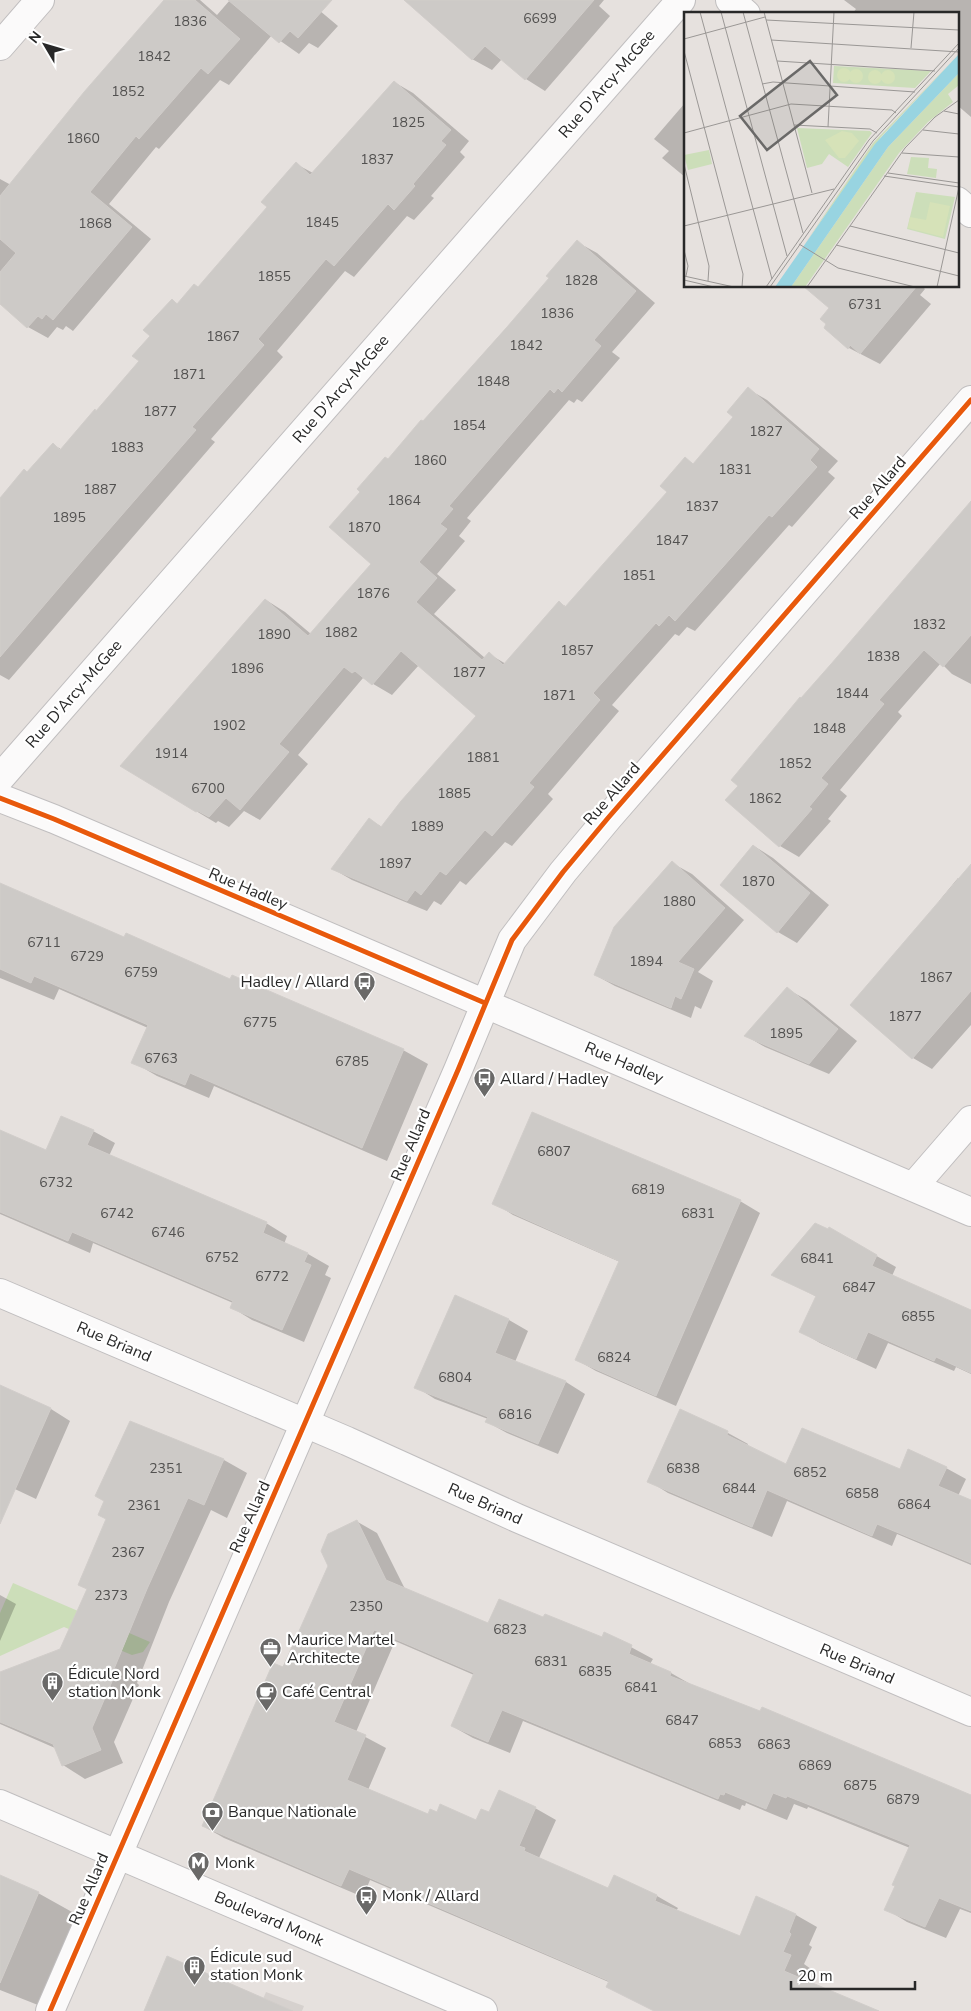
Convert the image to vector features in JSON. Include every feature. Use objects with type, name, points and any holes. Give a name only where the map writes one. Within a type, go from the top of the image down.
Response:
[{"type":"street","points":[[0,46],[40,0]]},
{"type":"street","name":"Rue D'Arcy-McGee","points":[[0,778],[681,0]]},
{"type":"street","points":[[730,0],[744,12]]},
{"type":"street","points":[[958,202],[971,213]]},
{"type":"street","name":"Rue Allard","points":[[50,2011],[512,940],[563,872],[608,818],[971,400]]},
{"type":"street","name":"Rue Hadley","points":[[0,798],[54,818],[971,1212]]},
{"type":"street","points":[[913,1188],[971,1120]]},
{"type":"street","name":"Rue Briand","points":[[0,1294],[304,1423],[526,1522],[971,1712]]},
{"type":"street","name":"Boulevard Monk","points":[[0,1804],[483,2011]]},
{"type":"green space","points":[[13,1583],[150,1642],[143,1652],[132,1655],[64,1627],[0,1656],[0,1613]]},
{"type":"shaded area","points":[[266,1992],[304,2006],[302,2011],[258,2011]]},
{"type":"building","points":[[164,0],[195,0],[240,39],[208,74],[201,68],[139,139],[136,136],[90,192],[132,227],[53,320],[46,314],[42,319],[38,316],[27,328],[0,304],[0,272],[16,253],[0,239],[0,196],[84,92]]},
{"type":"building","points":[[228,0],[332,0],[298,38],[290,31],[279,43]]},
{"type":"building","points":[[404,0],[594,0],[525,80],[485,46],[472,60]]},
{"type":"building","points":[[394,81],[451,130],[441,141],[446,145],[394,210],[388,204],[334,266],[326,259],[258,339],[264,345],[192,427],[196,430],[0,657],[0,498],[24,469],[27,472],[53,443],[60,450],[95,409],[96,411],[139,361],[132,356],[150,336],[143,330],[172,299],[177,304],[194,284],[198,287],[267,207],[261,202],[296,162],[310,175]]},
{"type":"building","points":[[577,240],[636,291],[594,340],[601,346],[562,392],[558,388],[554,393],[550,389],[449,506],[453,509],[440,524],[447,529],[419,562],[437,578],[416,602],[482,660],[489,652],[503,665],[559,601],[565,607],[667,492],[660,486],[685,457],[693,464],[733,417],[727,412],[748,387],[819,449],[810,460],[817,467],[772,517],[769,515],[675,621],[669,615],[659,626],[656,623],[593,693],[600,700],[529,783],[534,787],[492,836],[485,830],[446,875],[440,871],[421,895],[415,890],[407,901],[331,869],[369,818],[381,827],[401,801],[476,716],[401,651],[372,685],[355,671],[352,673],[344,667],[279,744],[289,752],[240,810],[226,798],[209,817],[198,811],[196,812],[120,766],[265,599],[308,636],[371,564],[329,527],[360,492],[357,489],[385,457],[388,459],[421,420],[423,421],[507,327],[549,278],[546,276]]},
{"type":"building","points":[[805,288],[915,288],[860,354],[850,345],[848,349],[824,328],[826,324],[820,319],[829,308]]},
{"type":"building","points":[[971,501],[971,635],[943,667],[924,650],[879,700],[884,704],[821,778],[828,784],[809,807],[812,809],[779,847],[725,800],[738,786],[731,780],[800,697],[831,664]]},
{"type":"building","points":[[753,845],[810,893],[777,933],[720,885]]},
{"type":"building","points":[[672,861],[725,908],[678,962],[694,969],[681,999],[675,996],[671,1008],[594,975],[614,927]]},
{"type":"building","points":[[971,864],[971,991],[912,1059],[850,1005]]},
{"type":"building","points":[[0,883],[124,937],[126,933],[230,979],[232,975],[404,1049],[362,1148],[190,1073],[185,1085],[131,1063],[148,1025],[34,976],[31,983],[0,969]]},
{"type":"building","points":[[787,987],[838,1029],[809,1064],[744,1036]]},
{"type":"building","points":[[532,1112],[741,1200],[656,1396],[575,1360],[619,1261],[492,1204]]},
{"type":"building","points":[[61,1116],[94,1130],[87,1145],[267,1222],[263,1233],[308,1253],[304,1262],[311,1265],[282,1330],[230,1308],[233,1301],[72,1232],[68,1241],[0,1212],[0,1130],[46,1150]]},
{"type":"building","points":[[815,1223],[828,1229],[829,1227],[877,1255],[872,1266],[971,1310],[971,1373],[936,1357],[934,1361],[868,1332],[856,1359],[799,1332],[816,1296],[771,1275]]},
{"type":"building","points":[[455,1295],[509,1319],[495,1353],[566,1381],[538,1444],[485,1422],[488,1417],[414,1388]]},
{"type":"building","points":[[0,1385],[51,1408],[0,1524]]},
{"type":"building","points":[[680,1409],[728,1431],[727,1435],[786,1464],[802,1428],[900,1469],[908,1449],[947,1467],[938,1486],[971,1500],[971,1563],[877,1524],[872,1536],[767,1490],[752,1527],[647,1482]]},
{"type":"building","points":[[130,1421],[224,1459],[204,1505],[188,1498],[147,1589],[114,1669],[117,1670],[92,1728],[101,1750],[62,1766],[53,1744],[0,1722],[0,1672],[60,1649],[87,1589],[78,1585],[106,1519],[98,1515],[104,1501],[95,1496]]},
{"type":"building","points":[[357,1520],[386,1580],[488,1623],[499,1599],[543,1617],[545,1614],[602,1637],[604,1632],[632,1645],[629,1654],[671,1672],[670,1676],[760,1711],[762,1707],[971,1795],[971,1911],[939,1898],[925,1927],[884,1910],[895,1886],[892,1885],[910,1845],[787,1796],[786,1798],[773,1793],[766,1809],[725,1792],[724,1795],[720,1794],[718,1799],[502,1710],[488,1742],[451,1726],[474,1673],[374,1630],[334,1722],[366,1735],[347,1780],[428,1814],[430,1809],[437,1812],[440,1804],[476,1820],[481,1809],[489,1812],[499,1790],[536,1807],[519,1846],[525,1848],[524,1851],[608,1888],[614,1875],[657,1895],[655,1901],[740,1936],[756,1896],[796,1914],[789,1932],[791,1934],[783,1952],[791,1955],[784,1971],[879,2011],[654,2011],[606,1987],[609,1981],[349,1869],[341,1886],[202,1826],[273,1663],[283,1667],[328,1566],[321,1551],[328,1534]]},
{"type":"building","points":[[0,1875],[39,1892],[0,1983]]},
{"type":"building","name":"Édicule sud station Monk","points":[[167,1956],[293,2011],[144,2011]]},
{"type":"cycle path","points":[[50,2011],[458,1070],[512,940],[563,872],[608,818],[971,400]]},
{"type":"cycle path","points":[[0,798],[54,819],[485,1003]]},
{"type":"place","name":"Hadley / Allard","points":[[365,1001]]},
{"type":"place","name":"Allard / Hadley","points":[[484,1098]]},
{"type":"place","name":"Maurice Martel Architecte","points":[[271,1668]]},
{"type":"place","name":"Édicule Nord station Monk","points":[[52,1702]]},
{"type":"place","name":"Café Central","points":[[266,1711]]},
{"type":"place","name":"Banque Nationale","points":[[212,1831]]},
{"type":"place","name":"Monk","points":[[199,1882]]},
{"type":"place","name":"Monk / Allard","points":[[366,1915]]},
{"type":"place","name":"Édicule sud station Monk","points":[[194,1985]]}]
